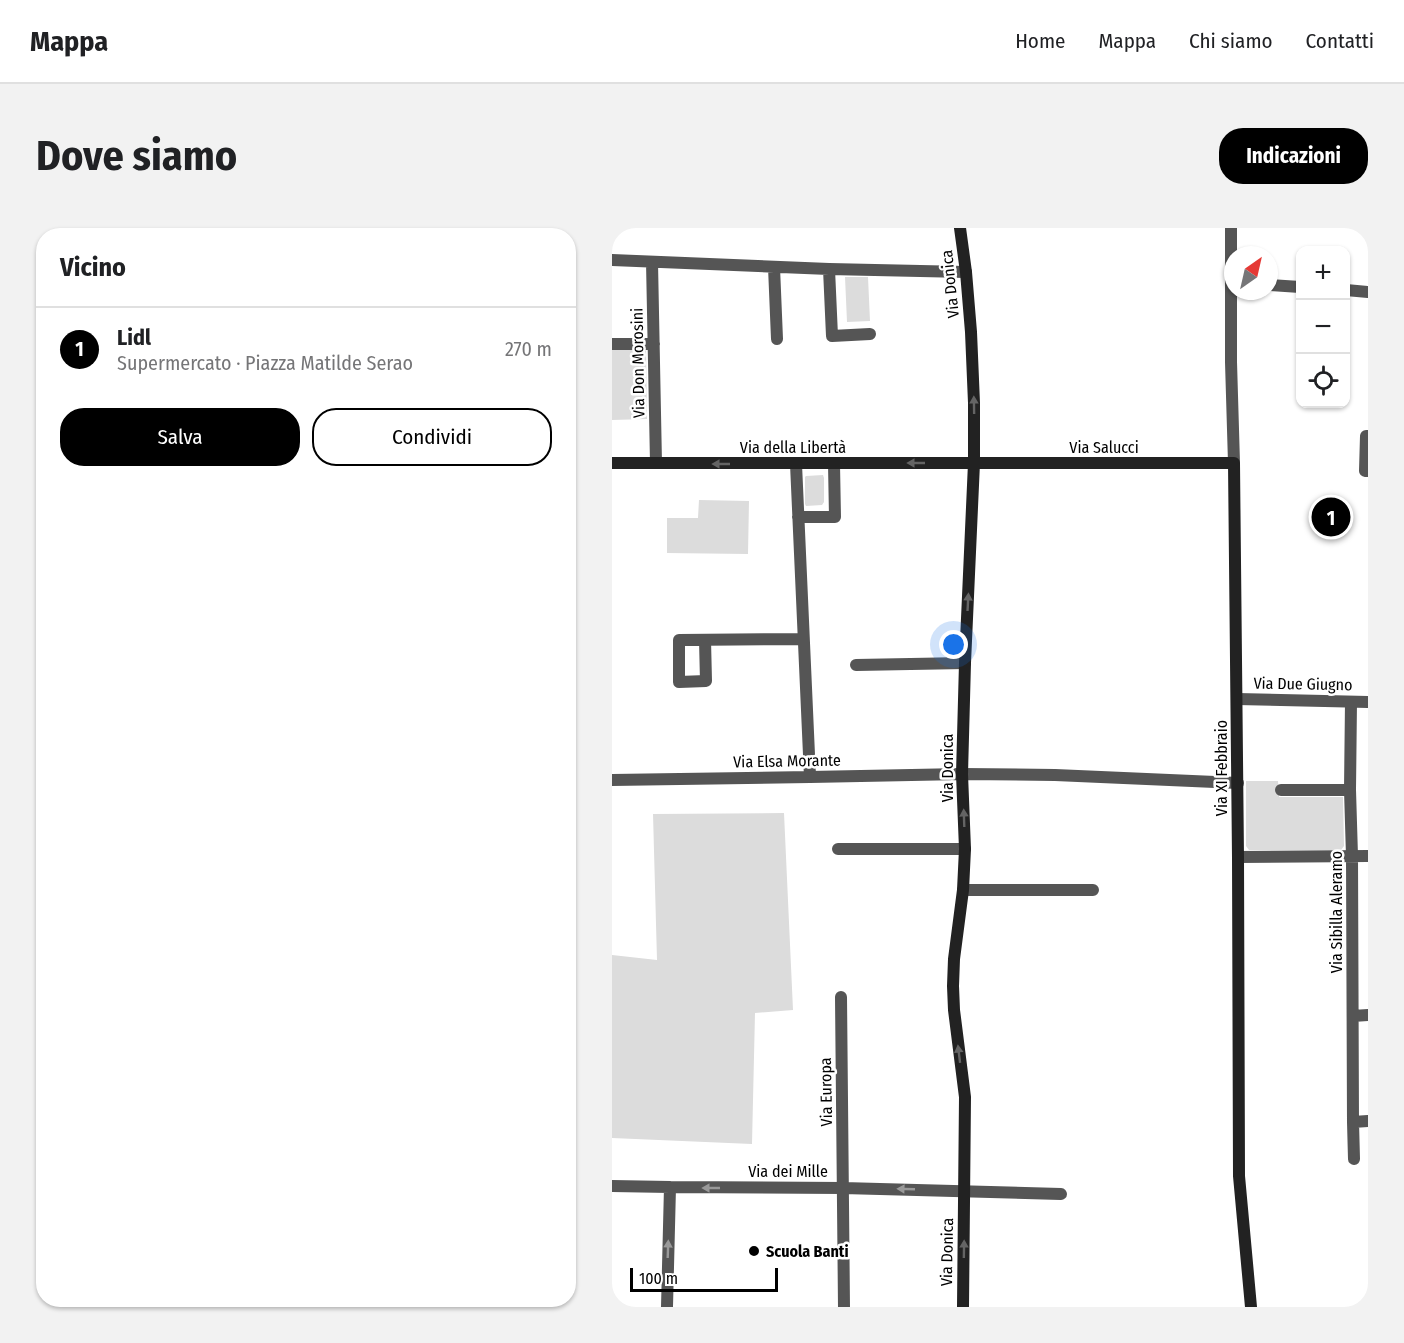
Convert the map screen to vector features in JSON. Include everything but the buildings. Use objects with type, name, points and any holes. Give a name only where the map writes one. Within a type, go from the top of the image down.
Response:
[{"type":"main road","name":"Via Donica","points":[[960,228],[971,332],[974,403],[974,463],[962,774],[965,849],[953,986],[965,1097],[963,1307]]},
{"type":"main road","name":"Via della Libertà","points":[[612,463],[974,463]]},
{"type":"main road","name":"Via Salucci","points":[[974,463],[1234,464]]},
{"type":"main road","name":"Via XI Febbraio","points":[[1234,464],[1239,1176],[1251,1307]]},
{"type":"street","name":"Via XI Febbraio","points":[[1231,228],[1231,246]]},
{"type":"street","points":[[612,260],[966,272]]},
{"type":"street","name":"Via Don Morosini","points":[[652,262],[656,464]]},
{"type":"street","points":[[774,267],[777,339]]},
{"type":"street","points":[[829,269],[832,336],[870,334]]},
{"type":"street","points":[[1278,286],[1296,287]]},
{"type":"street","points":[[1350,290],[1368,292]]},
{"type":"street","name":"Via XI Febbraio","points":[[1232,300],[1234,464]]},
{"type":"street","points":[[612,344],[654,344]]},
{"type":"street","points":[[1368,436],[1366,436],[1365,471],[1368,471]]},
{"type":"street","points":[[796,464],[810,777]]},
{"type":"street","points":[[798,517],[835,517],[834,464]]},
{"type":"street","points":[[705,640],[803,639]]},
{"type":"street","points":[[856,665],[965,663]]},
{"type":"street","name":"Via Due Giugno","points":[[1237,699],[1368,702]]},
{"type":"street","name":"Via Sibilla Aleramo","points":[[1351,702],[1354,1159]]},
{"type":"street","name":"Via Elsa Morante","points":[[612,780],[962,774],[1055,775],[1238,783]]},
{"type":"street","points":[[1281,790],[1350,790]]},
{"type":"street","points":[[838,849],[965,849]]},
{"type":"street","points":[[1238,857],[1368,856]]},
{"type":"street","points":[[963,890],[1093,890]]},
{"type":"street","name":"Via Europa","points":[[841,997],[844,1307]]},
{"type":"street","points":[[1353,1016],[1368,1016]]},
{"type":"street","points":[[1353,1122],[1368,1121]]},
{"type":"street","name":"Via dei Mille","points":[[612,1186],[843,1188],[1061,1194]]},
{"type":"street","points":[[667,1307],[670,1187]]},
{"type":"shaded area","points":[[845,277],[868,277],[870,321],[847,322]]},
{"type":"shaded area","points":[[612,347],[646,347],[647,419],[612,420]]},
{"type":"shaded area","points":[[823,475],[824,502],[822,505],[806,506],[805,477]]},
{"type":"shaded area","points":[[699,500],[749,501],[748,554],[667,553],[667,518],[698,518]]},
{"type":"shaded area","points":[[1246,781],[1278,781],[1279,797],[1343,797],[1344,846],[1341,850],[1249,850],[1246,846]]},
{"type":"shaded area","points":[[784,813],[793,1010],[755,1013],[752,1144],[612,1138],[612,955],[657,960],[653,814]]},
{"type":"place","name":"Lidl","points":[[1331,517]]},
{"type":"place","name":"Scuola Banti","points":[[754,1251]]}]
